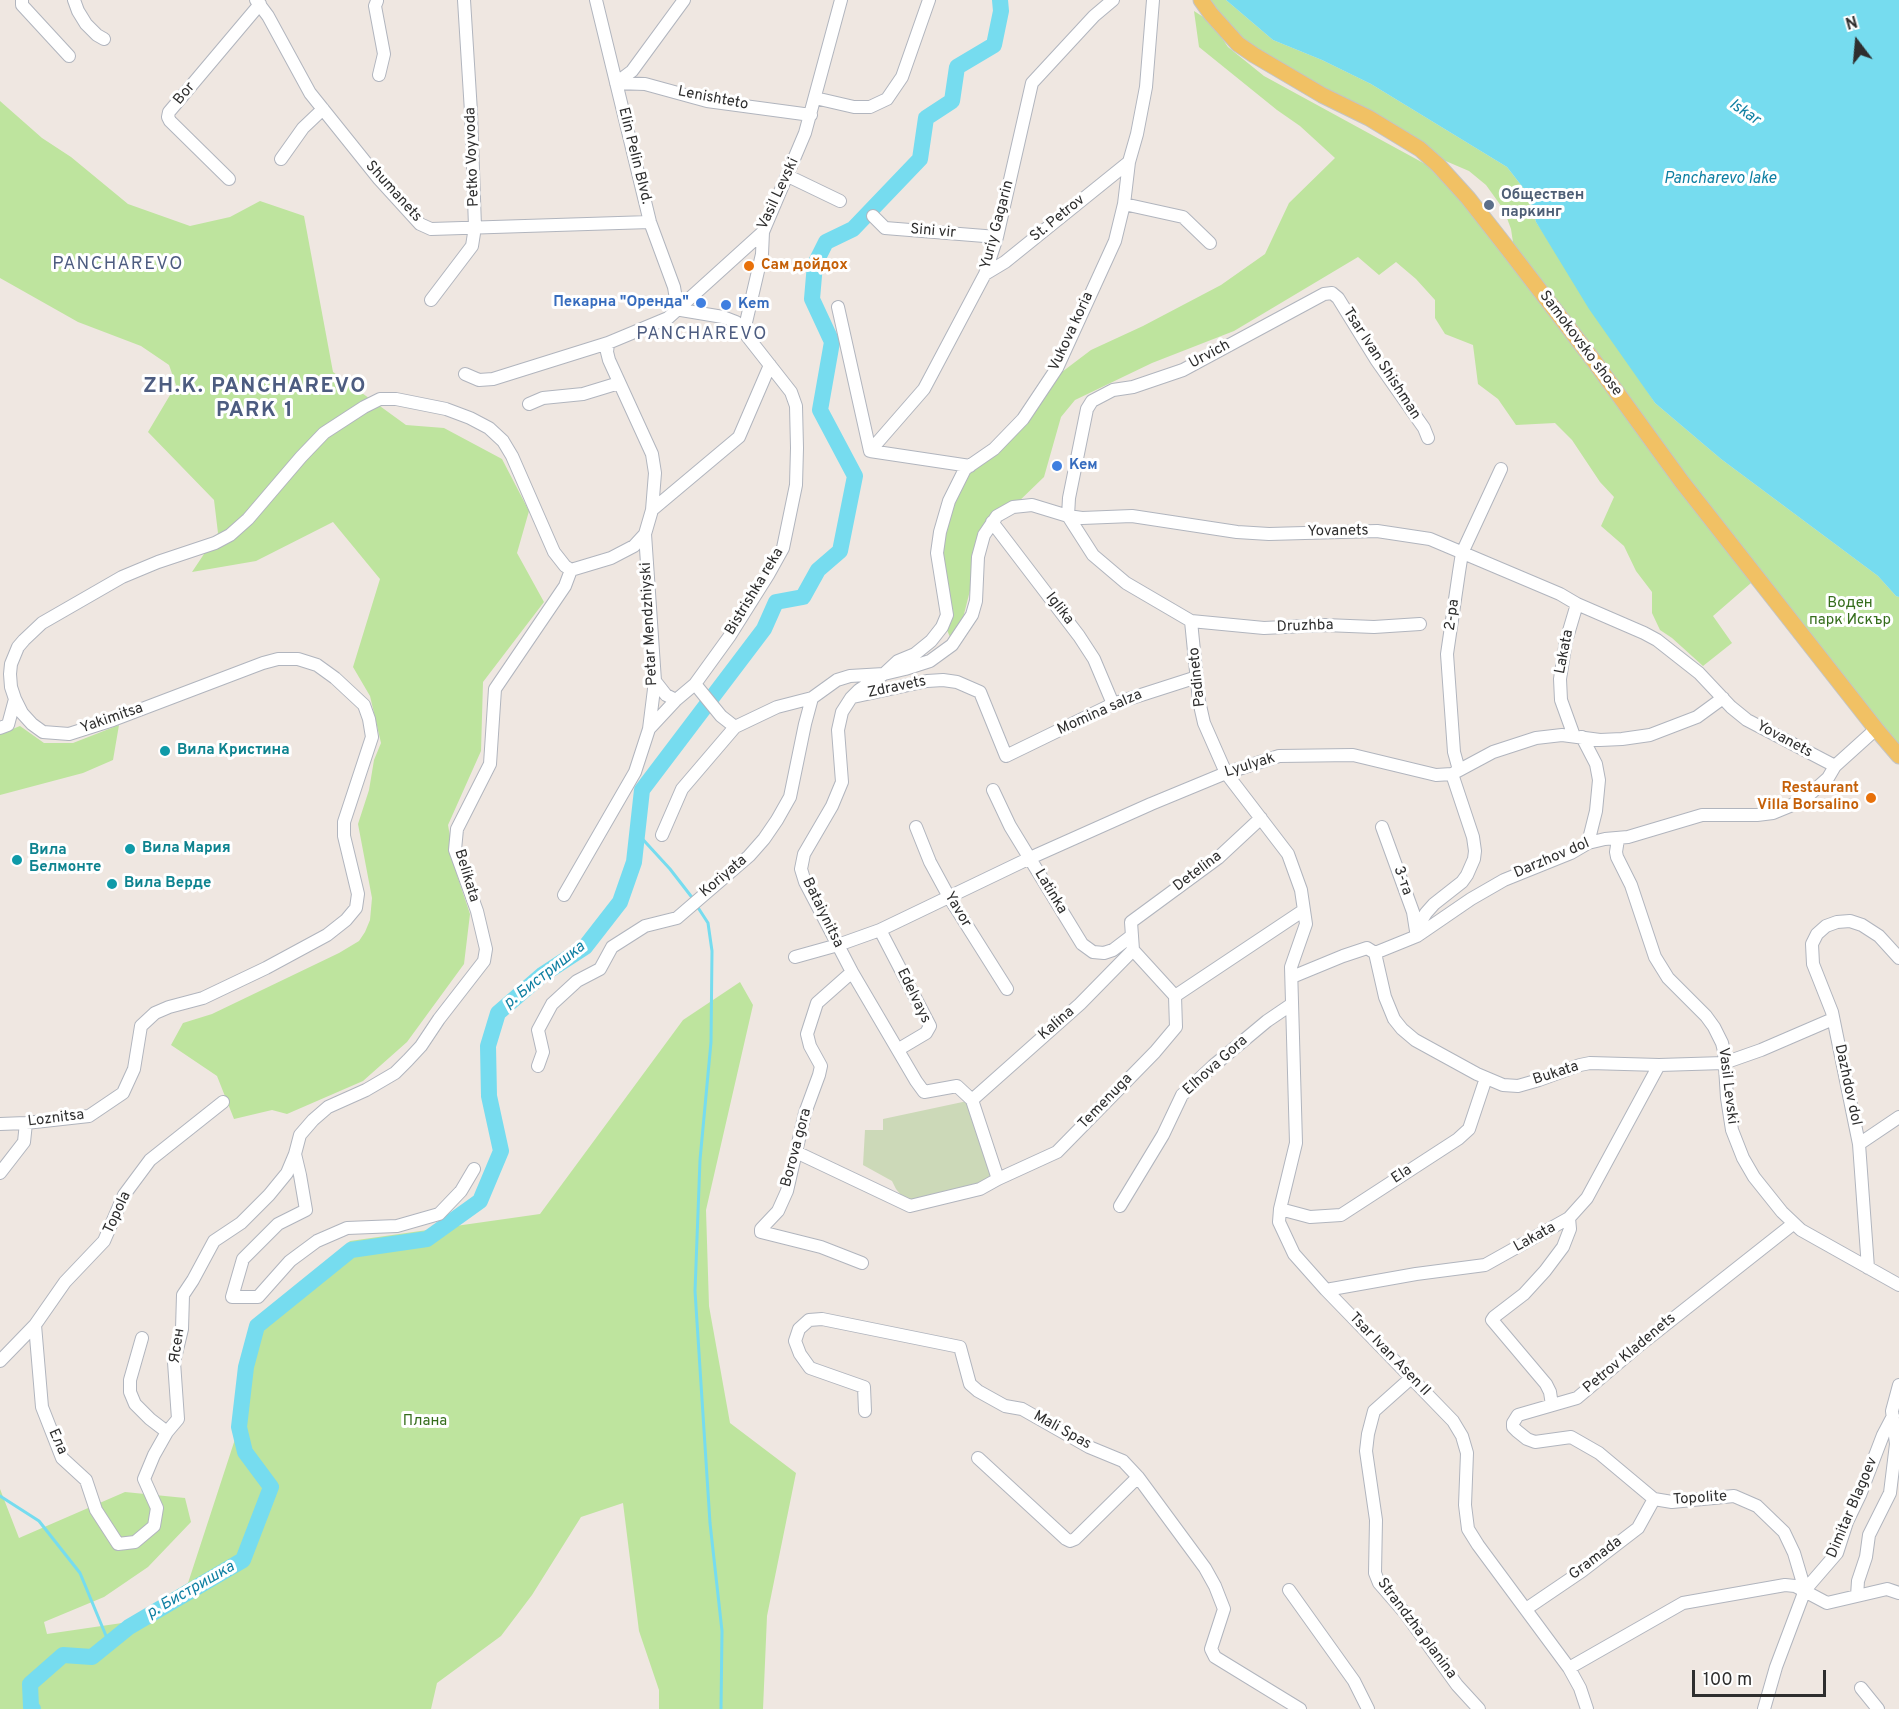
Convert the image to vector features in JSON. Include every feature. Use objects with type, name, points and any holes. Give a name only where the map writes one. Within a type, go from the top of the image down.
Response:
[{"type":"main road","name":"Samokovsko shose","points":[[1201,0],[1238,44],[1313,90],[1369,118],[1420,149],[1438,165],[1468,198],[1508,249],[1594,361],[1682,482],[1899,756]]},
{"type":"street","points":[[22,0],[22,5],[69,56]]},
{"type":"street","points":[[74,0],[86,24],[104,39]]},
{"type":"street","points":[[376,0],[375,6],[384,54],[379,75]]},
{"type":"street","name":"Petko Voyvoda","points":[[431,300],[472,246],[475,227],[471,101],[464,0]]},
{"type":"street","name":"Elin Pelin Blvd.","points":[[596,0],[650,222],[674,287],[675,309]]},
{"type":"street","points":[[616,83],[632,71],[684,0]]},
{"type":"street","name":"Vasil Levski","points":[[465,374],[479,380],[493,379],[608,343],[668,318],[675,309],[763,232],[806,133],[841,0]]},
{"type":"street","points":[[815,98],[870,107],[887,99],[902,77],[929,0]]},
{"type":"street","name":"Yuriy Gagarin","points":[[870,451],[924,389],[986,274],[998,237],[1032,83],[1094,16],[1113,0]]},
{"type":"street","name":"Vukova koria","points":[[884,674],[898,661],[915,654],[931,641],[942,627],[947,615],[937,554],[950,501],[965,469],[994,449],[1023,419],[1057,368],[1115,240],[1146,87],[1153,0]]},
{"type":"street","name":"Shumanets","points":[[258,2],[310,93],[379,179],[420,224],[431,229],[650,222]]},
{"type":"street","name":"Bor","points":[[230,179],[168,117],[169,112],[258,2]]},
{"type":"street","name":"Lenishteto","points":[[616,83],[645,84],[707,101],[811,114]]},
{"type":"street","points":[[281,159],[303,128],[323,110]]},
{"type":"street","name":"St. Petrov","points":[[986,274],[1005,262],[1129,162]]},
{"type":"street","points":[[789,176],[840,201]]},
{"type":"street","points":[[1124,204],[1183,217],[1210,243]]},
{"type":"street","name":"Sini vir","points":[[873,216],[885,228],[998,237]]},
{"type":"street","points":[[744,331],[762,254],[763,232]]},
{"type":"street","name":"Urvich","points":[[1068,516],[1069,498],[1087,409],[1092,401],[1113,390],[1133,387],[1183,370],[1324,294],[1332,293]]},
{"type":"street","name":"Tsar Ivan Shishman","points":[[1332,293],[1338,298],[1377,361],[1424,428],[1428,438]]},
{"type":"street","points":[[838,307],[870,451],[970,466]]},
{"type":"street","name":"Bistrishka reka","points":[[650,729],[676,700],[699,688],[768,575],[783,548],[796,485],[796,406],[791,392],[736,322],[723,317],[675,309]]},
{"type":"street","name":"Petar Mendzhiyski","points":[[564,895],[635,772],[650,729],[655,681],[645,534],[652,510],[655,473],[652,454],[609,360],[608,343]]},
{"type":"street","points":[[652,510],[739,437],[770,365]]},
{"type":"street","points":[[529,404],[543,398],[583,394],[620,383]]},
{"type":"street","name":"Yakimitsa","points":[[155,1013],[203,998],[266,968],[327,935],[346,920],[356,908],[358,894],[344,837],[344,822],[372,737],[364,705],[317,665],[298,659],[278,659],[69,734],[43,732],[27,719],[15,699],[10,674],[18,647],[42,623],[122,577],[230,535],[248,519],[324,433],[380,399],[396,399],[446,409],[489,428],[503,441],[512,456],[554,552],[565,566],[572,570]]},
{"type":"street","name":"2-ра","points":[[1416,936],[1426,913],[1462,882],[1474,859],[1473,837],[1455,772],[1447,654],[1462,553],[1501,469]]},
{"type":"street","name":"Yovanets","points":[[992,522],[997,516],[1013,507],[1032,505],[1082,518],[1132,516],[1237,532],[1269,534],[1377,531],[1430,539],[1560,594],[1657,640],[1699,673],[1747,720],[1835,766]]},
{"type":"street","points":[[1068,516],[1093,555],[1101,562],[1126,583],[1191,621]]},
{"type":"street","points":[[662,835],[682,789],[735,727],[777,707],[813,698],[837,680],[850,676],[884,674],[930,661],[952,645],[972,615],[976,601],[978,557],[984,535],[992,522]]},
{"type":"street","name":"Iglika","points":[[992,522],[1080,636],[1094,659],[1113,704]]},
{"type":"street","points":[[572,570],[611,558],[634,546],[645,534]]},
{"type":"street","name":"Belikata","points":[[295,1154],[300,1135],[320,1114],[336,1103],[385,1079],[408,1060],[484,961],[486,949],[477,911],[455,850],[457,830],[490,765],[495,689],[565,586],[572,570]]},
{"type":"street","name":"Lakata","points":[[1577,604],[1566,641],[1560,679],[1561,700],[1578,736],[1593,755],[1599,780],[1596,811],[1588,843]]},
{"type":"street","name":"Druzhba","points":[[1191,621],[1264,628],[1325,625],[1374,627],[1420,624]]},
{"type":"street","name":"Padineto","points":[[1191,621],[1199,701],[1204,723],[1226,772],[1288,854],[1301,890],[1305,924],[1291,967],[1292,977]]},
{"type":"street","name":"Bataiynitsa","points":[[884,674],[868,683],[851,698],[842,711],[838,730],[842,782],[832,806],[804,854],[801,869],[805,882],[852,972],[924,1092],[957,1086],[972,1100]]},
{"type":"street","name":"Momina salza","points":[[1006,756],[1113,704],[1197,677]]},
{"type":"street","points":[[655,681],[666,695],[676,700]]},
{"type":"street","name":"Zdravets","points":[[851,698],[927,681],[957,682],[980,692],[1006,756]]},
{"type":"street","points":[[699,688],[721,716],[735,727]]},
{"type":"street","name":"Koriyata","points":[[538,1066],[543,1052],[538,1030],[552,1004],[577,981],[600,969],[612,947],[645,926],[677,918],[749,856],[764,839],[790,797],[805,724],[813,698]]},
{"type":"street","points":[[0,728],[8,725],[15,699]]},
{"type":"street","points":[[1455,772],[1493,752],[1522,742],[1551,736],[1578,736],[1600,740],[1650,735],[1697,717],[1723,699]]},
{"type":"street","name":"Darzhov dol","points":[[1292,977],[1367,948],[1375,953],[1416,936],[1503,880],[1571,853],[1588,843],[1628,837],[1702,815],[1757,815],[1773,813],[1790,806],[1810,794],[1828,778],[1835,766],[1876,729]]},
{"type":"street","name":"Lyulyak","points":[[795,957],[880,930],[1030,858],[1151,804],[1226,772],[1279,756],[1353,755],[1436,775],[1455,772]]},
{"type":"street","name":"Latinka","points":[[993,790],[1010,826],[1082,944],[1093,952],[1104,953],[1113,950],[1130,937]]},
{"type":"street","name":"Detelina","points":[[1130,937],[1131,922],[1218,858],[1261,818]]},
{"type":"street","name":"Yavor","points":[[916,827],[930,862],[949,897],[1007,989]]},
{"type":"street","name":"3-та","points":[[1382,827],[1413,912],[1416,936]]},
{"type":"street","name":"Vasil Levski","points":[[1618,839],[1617,857],[1631,885],[1655,957],[1668,978],[1714,1027],[1722,1043],[1730,1118],[1739,1149],[1761,1188],[1793,1224],[1899,1285]]},
{"type":"street","points":[[1130,937],[1133,950],[1175,996],[1304,910]]},
{"type":"street","name":"Dazhdov dol","points":[[1868,1268],[1859,1144],[1833,1019],[1815,970],[1812,944],[1822,929],[1829,924],[1840,921],[1856,922],[1868,928],[1891,947],[1899,958]]},
{"type":"street","name":"Edelvays","points":[[880,930],[930,1026],[926,1033],[898,1049]]},
{"type":"street","name":"Kalina","points":[[972,1100],[1080,1004],[1133,950]]},
{"type":"street","name":"Bukata","points":[[1375,953],[1385,998],[1394,1019],[1402,1029],[1415,1040],[1503,1085],[1518,1086],[1590,1063],[1659,1065],[1724,1063],[1833,1019]]},
{"type":"street","name":"Borova gora","points":[[852,972],[817,1003],[807,1034],[810,1046],[821,1066],[806,1113],[787,1191],[778,1211],[761,1229],[761,1232],[821,1247],[862,1263]]},
{"type":"street","name":"Tsar Ivan Asen II","points":[[1292,977],[1296,1143],[1280,1209],[1280,1222],[1294,1254],[1410,1378],[1454,1421],[1467,1453],[1465,1505],[1468,1529],[1569,1668],[1586,1705]]},
{"type":"street","name":"Temenuga","points":[[796,1152],[910,1206],[980,1189],[1057,1152],[1155,1052],[1176,1027],[1175,996]]},
{"type":"street","name":"Elhova Gora","points":[[1120,1206],[1163,1135],[1182,1095],[1249,1036],[1292,1004]]},
{"type":"street","name":"Loznitsa","points":[[0,1124],[26,1124],[89,1116],[123,1094],[134,1068],[141,1026],[155,1013]]},
{"type":"street","name":"Lakata","points":[[1326,1290],[1416,1274],[1485,1265],[1569,1218],[1587,1198],[1659,1065]]},
{"type":"street","name":"Ela","points":[[1280,1209],[1310,1217],[1341,1215],[1458,1139],[1469,1128],[1486,1078]]},
{"type":"street","points":[[972,1100],[998,1179]]},
{"type":"street","name":"Topola","points":[[0,1361],[35,1325],[65,1282],[104,1241],[124,1195],[150,1160],[223,1102]]},
{"type":"street","points":[[1859,1144],[1899,1117]]},
{"type":"street","points":[[0,1173],[24,1142],[26,1124]]},
{"type":"street","points":[[295,1154],[306,1210],[278,1224],[243,1259],[232,1297],[258,1297],[290,1261],[316,1241],[347,1228],[397,1226],[439,1214],[461,1191],[474,1169]]},
{"type":"street","name":"Ясен","points":[[118,1544],[135,1542],[154,1526],[157,1508],[144,1479],[167,1432],[178,1419],[174,1362],[182,1329],[183,1295],[214,1241],[242,1223],[269,1195],[287,1173],[295,1154]]},
{"type":"street","points":[[1552,1405],[1546,1384],[1492,1320],[1524,1294],[1545,1271],[1563,1247],[1570,1229],[1569,1218]]},
{"type":"street","name":"Petrov Kladenets","points":[[1571,1437],[1535,1442],[1527,1439],[1513,1427],[1515,1418],[1518,1415],[1577,1398],[1641,1344],[1793,1224]]},
{"type":"street","name":"Mali Spas","points":[[865,1411],[864,1387],[810,1368],[800,1353],[795,1341],[799,1329],[809,1320],[822,1319],[960,1347],[970,1384],[978,1391],[1005,1407],[1022,1409],[1089,1447],[1123,1461],[1138,1477],[1205,1568],[1215,1587],[1224,1609],[1211,1649],[1215,1657],[1300,1709]]},
{"type":"street","name":"Ела","points":[[35,1325],[42,1407],[62,1458],[86,1480],[96,1509],[118,1544]]},
{"type":"street","points":[[142,1338],[130,1380],[130,1392],[135,1404],[167,1432]]},
{"type":"street","name":"Strandzha planina","points":[[1410,1378],[1374,1411],[1368,1434],[1366,1451],[1376,1520],[1375,1573],[1379,1583],[1405,1613],[1457,1685],[1479,1709]]},
{"type":"street","name":"Dimitar Blagoev","points":[[1857,1596],[1858,1581],[1866,1557],[1869,1535],[1890,1493],[1896,1444],[1893,1416],[1899,1385]]},
{"type":"street","name":"Dimitar Blagoev","points":[[1805,1590],[1837,1553],[1882,1435],[1893,1416]]},
{"type":"street","name":"Topolite","points":[[1571,1437],[1599,1453],[1654,1498],[1672,1502],[1734,1496],[1757,1506],[1784,1532],[1794,1553],[1805,1590]]},
{"type":"street","points":[[978,1458],[1070,1541],[1075,1539],[1138,1477]]},
{"type":"street","name":"Gramada","points":[[1526,1609],[1582,1571],[1638,1528],[1654,1498]]},
{"type":"street","points":[[1569,1668],[1683,1603],[1785,1586],[1795,1586],[1805,1590],[1827,1603],[1887,1589],[1899,1593]]},
{"type":"street","points":[[1289,1590],[1354,1682],[1368,1709]]},
{"type":"street","points":[[1764,1709],[1776,1667],[1805,1590]]},
{"type":"street","points":[[1861,1688],[1878,1709]]},
{"type":"street","points":[[1573,1709],[1586,1705]]},
{"type":"green space","name":"Воден парк Искър","points":[[1207,0],[1226,0],[1273,40],[1322,60],[1371,84],[1507,167],[1528,194],[1536,222],[1655,403],[1721,459],[1878,576],[1899,597],[1899,744],[1869,710],[1662,446],[1514,249],[1511,229],[1504,210],[1486,185],[1469,171],[1441,159],[1297,76],[1237,35]]},
{"type":"green space","points":[[1194,11],[1211,22],[1228,47],[1264,76],[1427,165],[1482,224],[1740,564],[1751,583],[1713,616],[1732,643],[1703,666],[1660,630],[1652,613],[1652,592],[1636,571],[1624,546],[1601,526],[1614,497],[1600,482],[1572,440],[1555,423],[1516,425],[1498,399],[1478,384],[1473,345],[1445,334],[1435,318],[1435,300],[1416,279],[1396,262],[1379,275],[1358,257],[1234,331],[1152,363],[1075,400],[1061,417],[1044,477],[984,535],[960,630],[952,642],[945,625],[942,533],[965,469],[996,449],[1054,378],[1091,350],[1221,285],[1265,254],[1289,203],[1335,158],[1300,126],[1199,47]]},
{"type":"green space","points":[[0,101],[42,138],[71,157],[128,204],[190,226],[230,217],[260,201],[304,216],[333,372],[406,425],[444,428],[502,459],[529,511],[517,553],[544,602],[483,682],[481,751],[448,825],[457,875],[470,914],[464,964],[407,1042],[363,1081],[287,1114],[272,1110],[234,1119],[217,1076],[171,1045],[183,1023],[212,1014],[339,953],[359,941],[365,932],[370,920],[372,898],[358,824],[369,790],[374,760],[381,743],[370,696],[353,667],[380,579],[333,522],[256,561],[192,572],[218,533],[214,500],[148,432],[176,385],[169,365],[141,346],[78,322],[0,278]]},
{"type":"green space","points":[[119,725],[113,760],[83,773],[0,795],[0,734],[20,726],[44,743],[73,743]]},
{"type":"green space","name":"Плана","points":[[740,982],[753,1005],[706,1210],[709,1306],[730,1423],[796,1473],[767,1616],[763,1709],[659,1709],[659,1690],[639,1631],[623,1503],[581,1517],[532,1595],[501,1636],[437,1683],[431,1709],[0,1709],[0,1489],[19,1538],[125,1492],[185,1498],[191,1522],[148,1567],[104,1597],[44,1622],[47,1634],[122,1623],[188,1583],[239,1427],[246,1367],[257,1326],[350,1241],[540,1214],[683,1020]]},
{"type":"green space","points":[[972,1100],[998,1179],[910,1206],[892,1181],[863,1165],[865,1130],[883,1130],[883,1119]]},
{"type":"water","name":"Pancharevo lake","points":[[1226,0],[1899,0],[1899,597],[1878,576],[1721,459],[1655,403],[1589,309],[1536,222],[1528,194],[1507,167],[1371,84],[1322,60],[1273,40]]},
{"type":"waterway","name":"р. Бистришка","points":[[33,1709],[30,1684],[63,1655],[92,1657],[129,1627],[243,1560],[271,1487],[245,1452],[239,1427],[246,1367],[257,1326],[351,1250],[427,1239],[480,1201],[501,1151],[489,1096],[488,1046],[498,1013],[542,975],[585,947],[620,902],[634,862],[642,790],[764,629],[776,602],[803,597],[818,570],[840,551],[855,476],[820,410],[832,342],[812,299],[815,264],[826,242],[853,229],[920,159],[926,118],[952,101],[957,67],[994,45],[1001,11],[1000,0]]},
{"type":"waterway","points":[[637,833],[670,869],[694,900]]},
{"type":"waterway","points":[[697,906],[708,923],[712,951],[711,1042],[700,1160],[695,1291],[710,1523],[722,1631],[721,1709]]},
{"type":"waterway","points":[[0,1496],[39,1521],[80,1573],[109,1643]]},
{"type":"place","name":"Обществен паркинг","points":[[1489,205]]},
{"type":"place","name":"Сам дойдох","points":[[749,266]]},
{"type":"place","name":"Пекарна \"Оренда\"","points":[[701,303]]},
{"type":"place","name":"Kem","points":[[726,305]]},
{"type":"place","name":"Кем","points":[[1057,466]]},
{"type":"place","name":"Вила Кристина","points":[[165,751]]},
{"type":"place","name":"Restaurant Villa Borsalino","points":[[1871,798]]},
{"type":"place","name":"Вила Мария","points":[[130,849]]},
{"type":"place","name":"Вила Белмонте","points":[[17,860]]},
{"type":"place","name":"Вила Верде","points":[[112,884]]},
{"type":"district","name":"PANCHAREVO","points":[[118,265]]},
{"type":"district","name":"PANCHAREVO","points":[[702,335]]},
{"type":"district","name":"ZH.K. PANCHAREVO PARK 1","points":[[255,400]]},
{"type":"water label","name":"Iskar","points":[[1744,113]]}]
